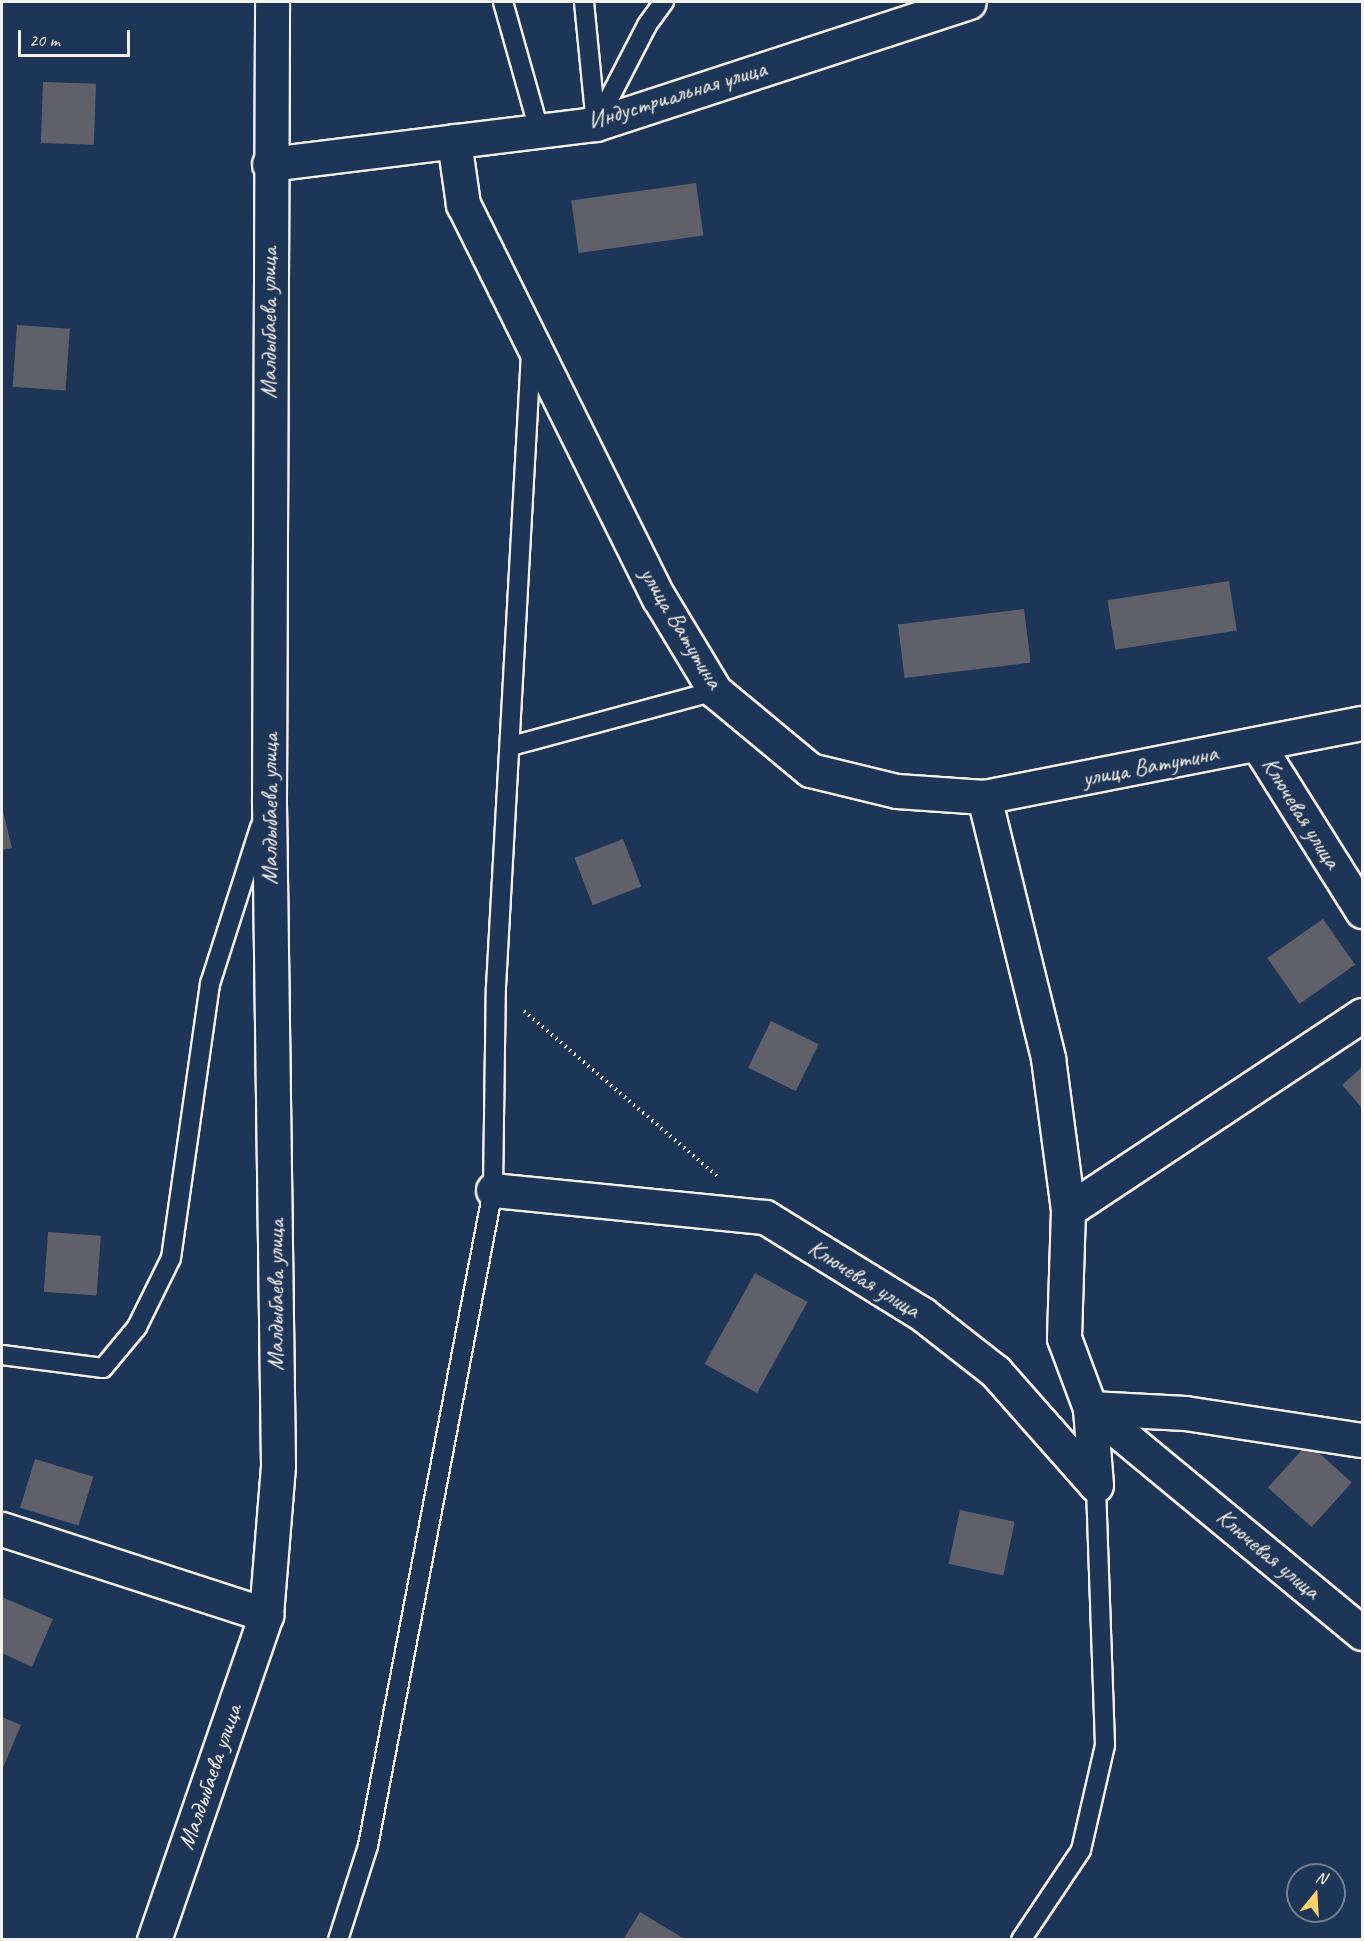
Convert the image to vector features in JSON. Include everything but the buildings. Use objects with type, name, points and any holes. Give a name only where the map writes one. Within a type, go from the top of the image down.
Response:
[{"type":"street","name":"Малдыбаева улица","points":[[154,1940],[266,1615],[278,1466],[269,800],[269,164],[272,2]]},
{"type":"street","name":"Индустриальная улица","points":[[269,164],[596,124],[969,2]]},
{"type":"street","name":"улица Ватутина","points":[[454,141],[463,204],[659,598],[715,691],[810,770],[897,791],[984,797],[1362,723]]},
{"type":"street","name":"Ключевая улица","points":[[1258,745],[1362,911]]},
{"type":"street","points":[[984,797],[1048,1058],[1068,1210],[1064,1338],[1090,1408],[1096,1485]]},
{"type":"street","points":[[1068,1210],[1362,1015]]},
{"type":"street","name":"Ключевая улица","points":[[493,1190],[765,1217],[922,1314],[995,1371],[1096,1485]]},
{"type":"street","points":[[1090,1408],[1185,1413],[1362,1440]]},
{"type":"street","name":"Ключевая улица","points":[[1090,1408],[1362,1633]]},
{"type":"street","points":[[2,1529],[266,1615]]},
{"type":"lane","points":[[503,2],[539,130]]},
{"type":"lane","points":[[584,2],[596,124]]},
{"type":"lane","points":[[596,124],[647,25],[664,2]]},
{"type":"lane","points":[[338,1940],[368,1846],[493,1190],[496,987],[511,746],[531,342]]},
{"type":"lane","points":[[511,746],[715,691]]},
{"type":"lane","points":[[2,1355],[103,1368],[137,1327],[171,1258],[210,984],[269,800]]},
{"type":"lane","points":[[1022,1940],[1081,1850],[1105,1745],[1096,1485]]},
{"type":"path","points":[[496,987],[720,1179]]}]
